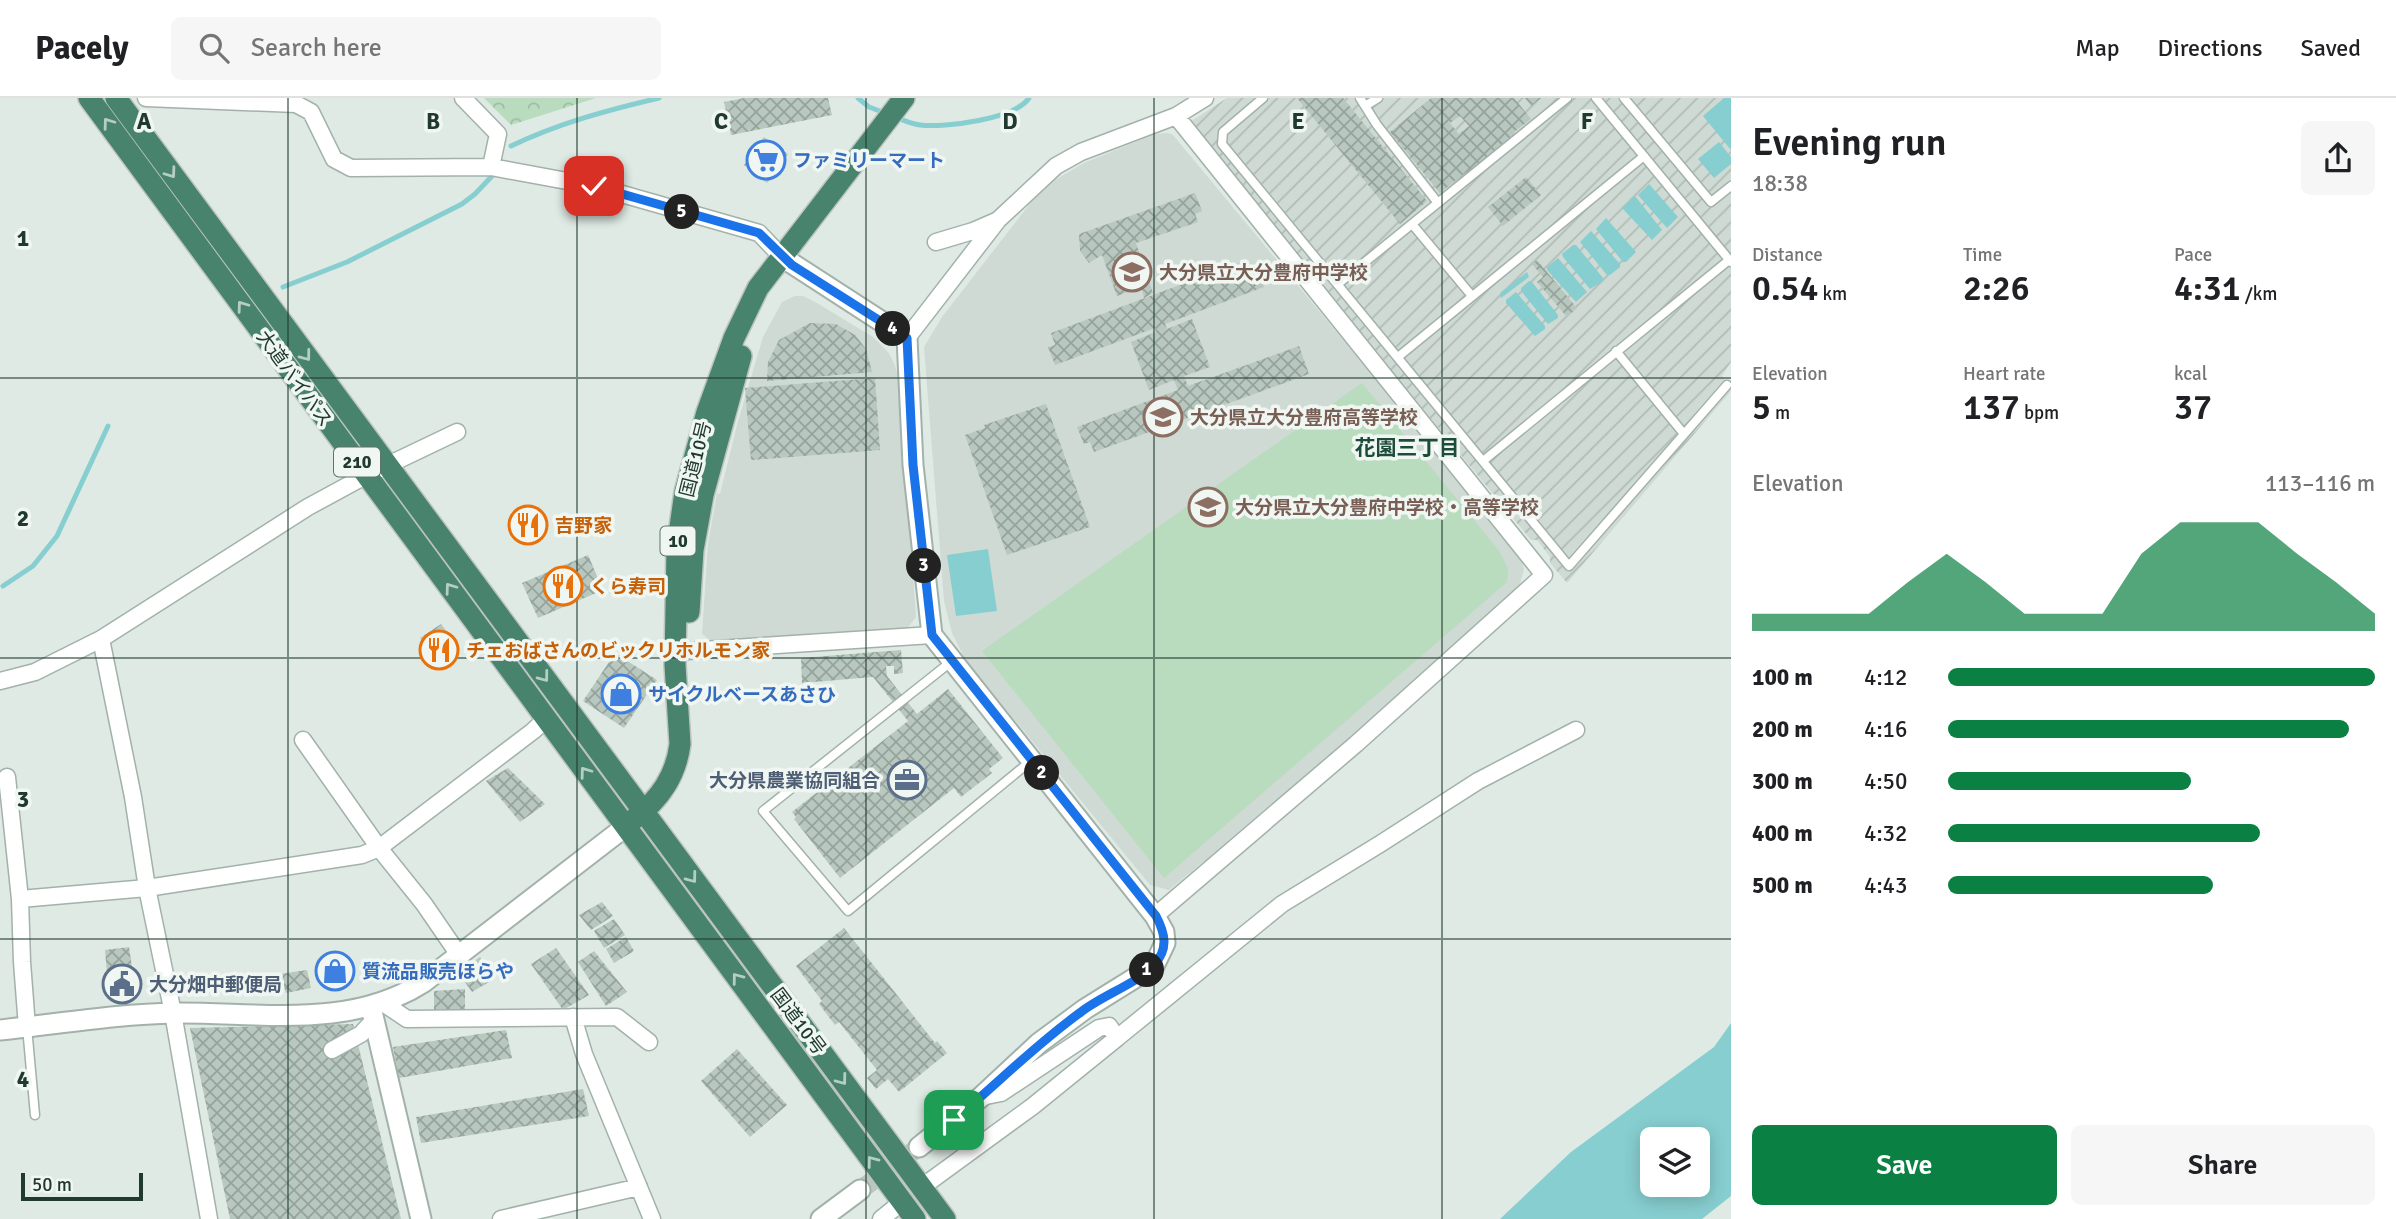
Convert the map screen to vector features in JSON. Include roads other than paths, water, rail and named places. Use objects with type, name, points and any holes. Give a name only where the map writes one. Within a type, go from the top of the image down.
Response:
[{"type":"highway","name":"大道バイパス","points":[[89,98],[625,827]]},
{"type":"highway","name":"国道10号","points":[[648,817],[668,784],[678,757],[675,665],[677,548],[685,492],[707,412],[734,338],[758,288],[873,142],[904,98]]},
{"type":"highway","name":"大道バイパス","points":[[125,101],[387,465],[648,817]]},
{"type":"highway","name":"国道10号","points":[[782,257],[743,351],[703,495],[692,550],[687,651],[690,740],[688,766],[681,788],[648,817],[625,827],[910,1212]]},
{"type":"highway","name":"国道10号","points":[[648,817],[945,1219]]},
{"type":"street","points":[[146,98],[296,104],[311,112],[334,159],[351,168],[491,166],[594,186],[759,233],[782,257],[907,338]]},
{"type":"street","points":[[463,98],[498,134],[491,166]]},
{"type":"street","points":[[919,1147],[981,1097],[1039,1043],[1085,1009],[1154,966],[1165,943],[1164,932],[1156,916],[932,635],[913,465],[907,338],[998,220],[1056,166],[1081,152],[1176,116],[1206,98]]},
{"type":"street","points":[[1156,916],[1356,744],[1544,575],[1176,116]]},
{"type":"street","points":[[936,242],[998,220]]},
{"type":"street","points":[[0,681],[35,673],[101,639],[308,508],[367,475],[457,432]]},
{"type":"street","points":[[687,651],[932,635]]},
{"type":"street","points":[[101,639],[133,797],[209,1219]]},
{"type":"street","points":[[20,899],[148,888],[362,855],[379,848],[546,719]]},
{"type":"street","points":[[927,1194],[1282,904],[1478,781],[1576,730]]},
{"type":"street","points":[[303,740],[459,955]]},
{"type":"street","points":[[7,777],[20,899],[27,1027]]},
{"type":"street","points":[[332,1050],[361,1034],[376,1010],[411,990],[459,955],[625,827]]},
{"type":"street","points":[[376,1010],[421,1219]]},
{"type":"street","points":[[0,1030],[173,1013],[324,1015],[376,1010],[407,1019],[617,1017],[649,1042]]},
{"type":"street","points":[[573,1017],[584,1054],[652,1219]]},
{"type":"street","points":[[981,1097],[1001,1093],[1099,1028],[1108,1026],[1117,1038]]},
{"type":"street","points":[[501,1219],[639,1187]]},
{"type":"street","points":[[821,1219],[860,1190]]},
{"type":"street","points":[[881,1219],[910,1212]]},
{"type":"lane","points":[[1264,98],[1223,132],[1222,144],[1569,566],[1727,385]]},
{"type":"lane","points":[[1378,98],[1362,102],[1438,203]]},
{"type":"lane","points":[[1338,284],[1567,98]]},
{"type":"lane","points":[[1483,461],[1730,261],[1596,98]]},
{"type":"lane","points":[[1624,98],[1711,202],[1731,186]]},
{"type":"lane","points":[[1398,357],[1644,156]]},
{"type":"lane","points":[[1412,224],[1472,296]]},
{"type":"lane","points":[[1616,351],[1684,435]]},
{"type":"lane","points":[[953,661],[763,811],[848,911],[1032,760]]},
{"type":"lane","points":[[27,1027],[35,1115]]},
{"type":"water","points":[[1724,98],[1731,98],[1731,150],[1703,116]]},
{"type":"water","points":[[1719,142],[1731,157],[1731,164],[1714,178],[1698,159]]},
{"type":"water","points":[[1649,184],[1678,217],[1667,228],[1638,195]]},
{"type":"water","points":[[1635,196],[1662,230],[1652,240],[1622,208]]},
{"type":"water","points":[[1606,218],[1636,252],[1626,262],[1623,262],[1596,229]]},
{"type":"water","points":[[1591,231],[1620,264],[1610,275],[1607,275],[1580,242]]},
{"type":"water","points":[[1576,245],[1603,278],[1603,281],[1590,289],[1563,257],[1562,254]]},
{"type":"water","points":[[1558,258],[1587,292],[1576,302],[1547,270]]},
{"type":"water","points":[[1527,272],[1529,277],[1501,298],[1500,293]]},
{"type":"water","points":[[1529,281],[1558,315],[1558,318],[1548,324],[1521,291]]},
{"type":"water","points":[[1516,292],[1545,326],[1545,329],[1535,336],[1506,303]]},
{"type":"water","points":[[988,549],[997,611],[956,616],[947,555]]},
{"type":"water","points":[[1731,1023],[1731,1196],[1702,1219],[1500,1219],[1571,1152],[1714,1047]]},
{"type":"waterway","points":[[511,146],[547,130],[659,98]]},
{"type":"waterway","points":[[858,98],[869,107],[885,113]]},
{"type":"waterway","points":[[895,117],[910,123],[931,126],[962,123],[995,117],[1021,105],[1029,98]]},
{"type":"waterway","points":[[283,287],[347,262],[462,204],[493,175]]},
{"type":"waterway","points":[[3,586],[33,566],[57,536],[108,426]]},
{"type":"tunnel","points":[[860,1190],[919,1147]]},
{"type":"place","name":"ファミリーマート","points":[[766,160]]},
{"type":"place","name":"大分県立大分豊府中学校","points":[[1132,272]]},
{"type":"place","name":"大分県立大分豊府高等学校","points":[[1163,417]]},
{"type":"place","name":"大分県立大分豊府中学校・高等学校","points":[[1208,507]]},
{"type":"place","name":"吉野家","points":[[528,525]]},
{"type":"place","name":"くら寿司","points":[[563,586]]},
{"type":"place","name":"チェおばさんのビックリホルモン家","points":[[439,650]]},
{"type":"place","name":"サイクルベースあさひ","points":[[621,694]]},
{"type":"place","name":"大分県農業協同組合","points":[[907,780]]},
{"type":"place","name":"質流品販売ほらや","points":[[335,971]]},
{"type":"place","name":"大分畑中郵便局","points":[[122,984]]},
{"type":"district","name":"花園三丁目","points":[[1407,448]]}]
